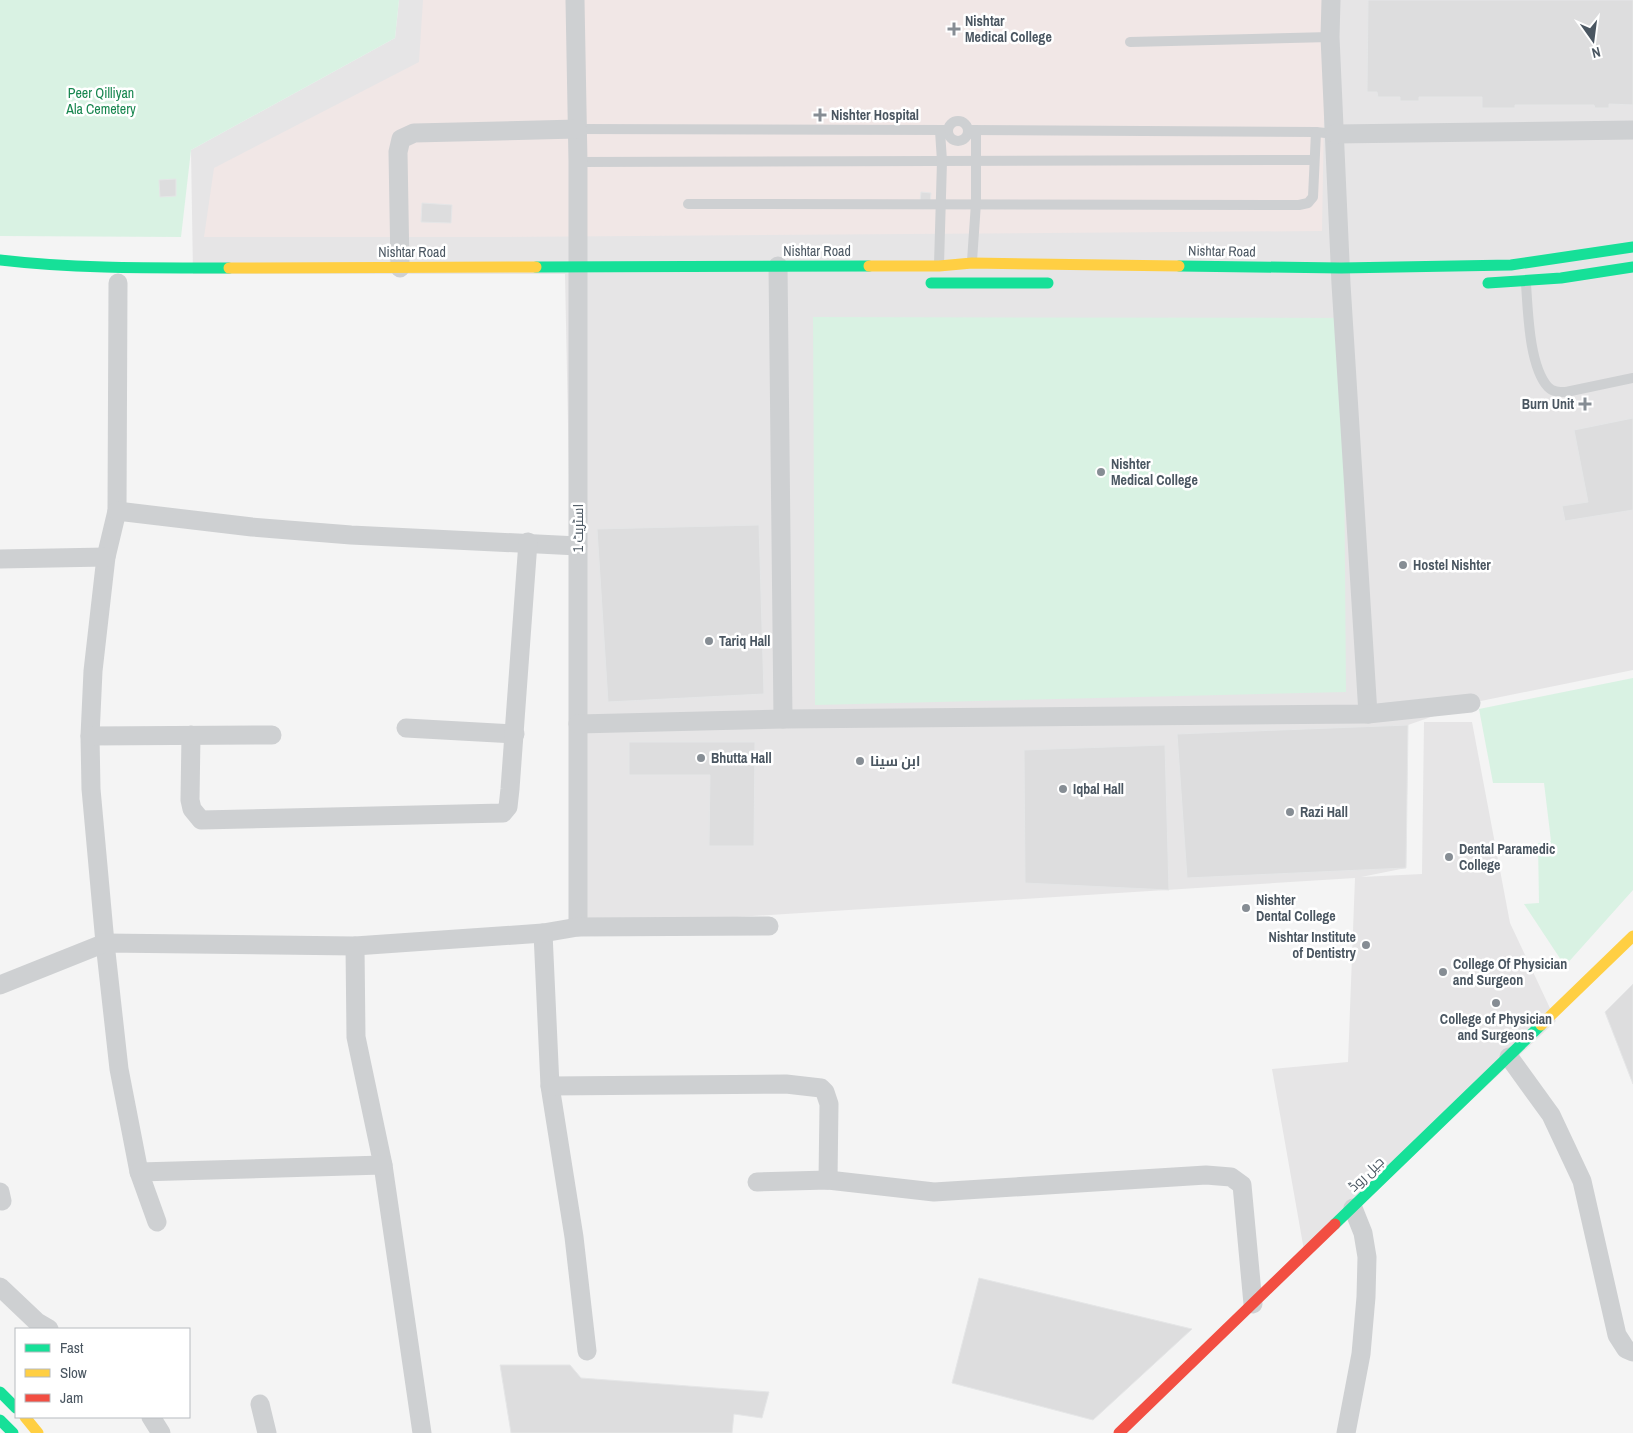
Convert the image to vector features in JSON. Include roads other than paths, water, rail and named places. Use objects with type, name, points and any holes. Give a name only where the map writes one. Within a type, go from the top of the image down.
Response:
[{"type":"main road","name":"Nishtar Road","points":[[0,260],[32,264],[133,268],[400,268],[577,278],[778,279],[972,263],[1341,280],[1511,265],[1570,258],[1633,247]]},
{"type":"main road","points":[[1477,283],[1526,283],[1574,278],[1633,267]]},
{"type":"main road","points":[[916,283],[1064,283]]},
{"type":"main road","name":"جیل روڈ","points":[[1119,1433],[1633,936]]},
{"type":"main road","points":[[0,1392],[15,1407]]},
{"type":"main road","points":[[25,1418],[38,1433]]},
{"type":"main road","points":[[0,1420],[13,1433]]},
{"type":"street","name":"اسٹریٹ 1","points":[[574,0],[578,162],[578,928]]},
{"type":"street","points":[[1331,0],[1330,37],[1341,280],[1368,714]]},
{"type":"street","points":[[400,268],[398,152],[401,139],[414,133],[577,130]]},
{"type":"street","points":[[1335,134],[1633,130]]},
{"type":"street","points":[[778,279],[783,719]]},
{"type":"street","points":[[118,283],[117,511],[106,557],[93,671],[90,736],[91,790],[119,1069],[139,1172],[157,1222]]},
{"type":"street","points":[[117,511],[252,527],[351,535],[528,542],[578,546]]},
{"type":"street","points":[[191,735],[190,800],[196,816],[201,820],[503,812],[508,807],[515,734],[528,542]]},
{"type":"street","points":[[0,558],[106,557]]},
{"type":"street","points":[[578,724],[783,719],[1368,714],[1471,703]]},
{"type":"street","points":[[406,728],[515,734]]},
{"type":"street","points":[[90,736],[272,735]]},
{"type":"street","points":[[0,985],[105,943],[355,946],[543,934],[578,928],[770,926]]},
{"type":"street","points":[[543,934],[550,1086],[574,1237],[587,1351]]},
{"type":"street","points":[[355,946],[356,1037],[383,1165],[422,1433]]},
{"type":"street","points":[[1509,1057],[1551,1115],[1582,1181],[1617,1335],[1626,1348],[1633,1352]]},
{"type":"street","points":[[550,1086],[786,1084],[821,1088],[825,1092],[829,1104],[828,1180]]},
{"type":"street","points":[[139,1172],[383,1165]]},
{"type":"street","points":[[757,1182],[828,1180],[934,1192],[1206,1175],[1231,1177],[1242,1185],[1253,1304]]},
{"type":"street","points":[[1346,1433],[1361,1354],[1366,1297],[1363,1233],[1353,1208]]},
{"type":"street","points":[[0,1287],[37,1322],[47,1328]]},
{"type":"street","points":[[260,1404],[266,1433]]},
{"type":"street","points":[[152,1418],[161,1433]]},
{"type":"lane","points":[[1130,42],[1330,37]]},
{"type":"lane","points":[[577,130],[720,128],[944,131],[954,140],[961,141],[972,130],[1316,132],[1335,134]]},
{"type":"lane","points":[[972,130],[976,160],[976,203],[972,263],[975,283]]},
{"type":"lane","points":[[939,266],[944,131]]},
{"type":"lane","points":[[688,204],[1298,205],[1308,203],[1313,197],[1316,132]]},
{"type":"lane","points":[[578,162],[1314,160]]},
{"type":"lane","points":[[1526,283],[1529,336],[1542,377],[1548,388],[1556,392],[1566,392],[1633,378]]},
{"type":"place","name":"Nishtar Medical College","points":[[954,29]]},
{"type":"place","name":"Nishter Hospital","points":[[820,115]]},
{"type":"place","name":"Burn Unit","points":[[1585,404]]},
{"type":"place","name":"Nishter Medical College","points":[[1101,472]]},
{"type":"place","name":"Hostel Nishter","points":[[1403,565]]},
{"type":"place","name":"Tariq Hall","points":[[709,641]]},
{"type":"place","name":"Bhutta Hall","points":[[701,758]]},
{"type":"place","name":"ابن سینا","points":[[860,761]]},
{"type":"place","name":"Iqbal Hall","points":[[1063,789]]},
{"type":"place","name":"Razi Hall","points":[[1290,812]]},
{"type":"place","name":"Dental Paramedic College","points":[[1449,857]]},
{"type":"place","name":"Nishter Dental College","points":[[1246,908]]},
{"type":"place","name":"Nishtar Institute of Dentistry","points":[[1366,945]]},
{"type":"place","name":"College Of Physician and Surgeon","points":[[1443,972]]},
{"type":"place","name":"College of Physician and Surgeons","points":[[1496,1003]]},
{"type":"park label","name":"Peer Qilliyan Ala Cemetery","points":[[101,102]]}]
